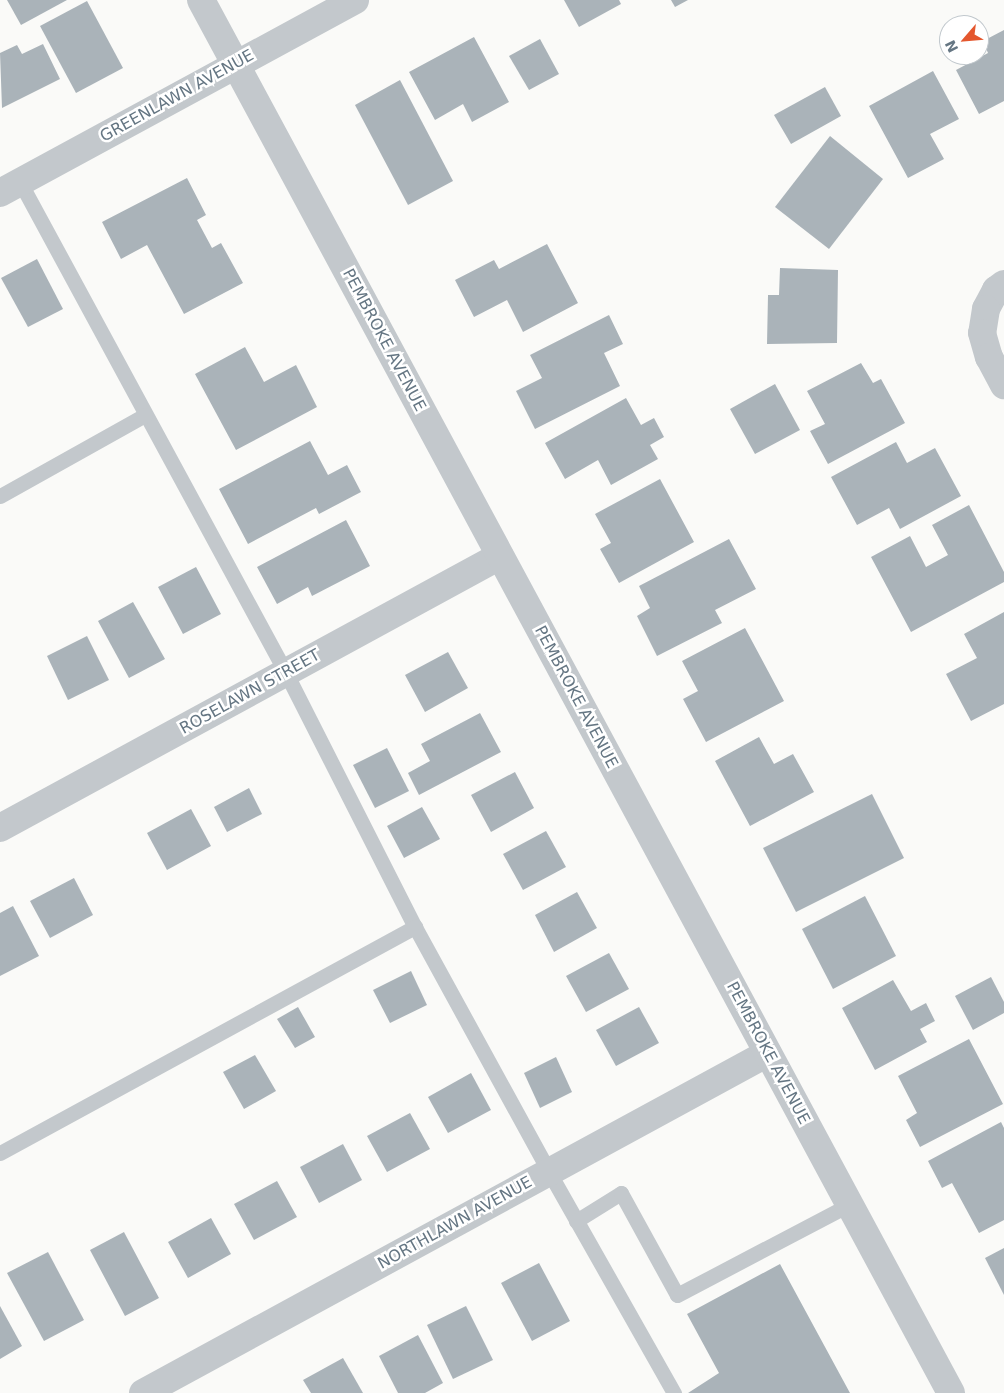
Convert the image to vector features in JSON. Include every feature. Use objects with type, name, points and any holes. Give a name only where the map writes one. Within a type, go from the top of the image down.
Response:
[{"type":"street","name":"PEMBROKE AVENUE","points":[[201,0],[952,1393]]},
{"type":"street","name":"GREENLAWN AVENUE","points":[[10,187],[355,0]]},
{"type":"street","points":[[1004,284],[996,290],[986,309],[982,333],[989,357],[1004,385]]},
{"type":"street","name":"ROSELAWN STREET","points":[[0,828],[500,556]]},
{"type":"street","name":"NORTHLAWN AVENUE","points":[[143,1393],[768,1053]]},
{"type":"lane","points":[[10,187],[145,414],[286,673],[415,927],[576,1221],[674,1393]]},
{"type":"lane","points":[[0,496],[145,414]]},
{"type":"lane","points":[[0,1153],[415,927]]},
{"type":"lane","points":[[576,1221],[621,1193],[678,1295],[850,1204]]},
{"type":"building","points":[[7,0],[67,0],[21,25]]},
{"type":"building","points":[[564,0],[619,0],[621,4],[579,27]]},
{"type":"building","points":[[671,0],[688,0],[675,7]]},
{"type":"building","points":[[87,1],[123,68],[76,93],[40,26]]},
{"type":"building","points":[[1004,30],[1004,101],[979,114],[956,70],[965,65],[989,65],[989,38]]},
{"type":"building","points":[[474,37],[509,102],[472,122],[463,104],[435,120],[409,72]]},
{"type":"building","points":[[540,39],[559,74],[529,90],[509,56]]},
{"type":"building","points":[[43,44],[60,79],[2,108],[0,53],[17,45],[22,54]]},
{"type":"building","points":[[933,71],[959,119],[930,134],[944,159],[908,178],[869,106]]},
{"type":"building","points":[[400,80],[453,181],[408,205],[355,105]]},
{"type":"building","points":[[825,87],[841,116],[791,144],[774,115]]},
{"type":"building","points":[[830,136],[883,179],[829,249],[775,207]]},
{"type":"building","points":[[187,178],[206,215],[197,220],[212,248],[221,243],[243,283],[184,314],[147,245],[121,259],[102,222]]},
{"type":"building","points":[[547,244],[578,303],[523,332],[507,300],[474,317],[455,280],[494,260],[499,269]]},
{"type":"building","points":[[37,259],[63,309],[28,327],[1,278]]},
{"type":"building","points":[[780,268],[838,270],[837,343],[767,344],[768,295],[779,295]]},
{"type":"building","points":[[609,315],[623,344],[604,353],[620,386],[535,429],[516,391],[542,378],[530,355]]},
{"type":"building","points":[[245,347],[264,382],[296,365],[317,407],[236,450],[195,374]]},
{"type":"building","points":[[861,363],[873,383],[881,379],[905,423],[828,464],[810,431],[825,424],[807,391]]},
{"type":"building","points":[[775,384],[800,430],[755,454],[730,409]]},
{"type":"building","points":[[626,398],[641,425],[654,418],[664,437],[650,445],[658,459],[611,485],[598,460],[565,479],[545,443]]},
{"type":"building","points":[[310,441],[328,475],[347,465],[361,492],[319,514],[316,508],[248,544],[219,489]]},
{"type":"building","points":[[896,442],[907,463],[935,448],[961,496],[900,529],[889,508],[857,525],[831,477]]},
{"type":"building","points":[[660,479],[694,542],[619,583],[600,549],[611,543],[595,514]]},
{"type":"building","points":[[969,505],[1004,572],[1004,582],[911,632],[871,557],[910,536],[926,567],[948,555],[932,525]]},
{"type":"building","points":[[346,520],[370,566],[312,596],[308,587],[277,604],[257,567]]},
{"type":"building","points":[[729,539],[756,589],[715,610],[722,623],[657,656],[637,616],[650,608],[639,586]]},
{"type":"building","points":[[196,567],[221,614],[183,634],[158,587]]},
{"type":"building","points":[[133,602],[165,659],[129,678],[98,621]]},
{"type":"building","points":[[1004,612],[1004,704],[971,721],[946,674],[977,658],[964,634]]},
{"type":"building","points":[[745,628],[784,701],[706,742],[683,699],[698,691],[682,661]]},
{"type":"building","points":[[87,636],[109,680],[68,700],[47,656]]},
{"type":"building","points":[[448,652],[468,688],[425,712],[405,675]]},
{"type":"building","points":[[480,713],[501,752],[419,795],[408,773],[430,761],[421,744]]},
{"type":"building","points":[[759,737],[774,764],[793,754],[814,792],[750,826],[715,761]]},
{"type":"building","points":[[387,748],[409,791],[375,808],[353,765]]},
{"type":"building","points":[[515,772],[534,808],[491,832],[471,795]]},
{"type":"building","points":[[249,788],[262,814],[227,832],[214,807]]},
{"type":"building","points":[[872,794],[904,858],[796,912],[763,848]]},
{"type":"building","points":[[422,807],[440,839],[404,858],[387,826]]},
{"type":"building","points":[[191,809],[211,846],[167,870],[147,833]]},
{"type":"building","points":[[546,831],[566,867],[523,890],[503,854]]},
{"type":"building","points":[[74,878],[93,915],[50,938],[30,901]]},
{"type":"building","points":[[577,892],[597,928],[554,952],[535,915]]},
{"type":"building","points":[[865,896],[896,956],[833,989],[802,929]]},
{"type":"building","points":[[13,906],[39,956],[0,976],[0,913]]},
{"type":"building","points":[[609,953],[629,989],[586,1012],[566,976]]},
{"type":"building","points":[[411,971],[427,1005],[390,1023],[373,990]]},
{"type":"building","points":[[991,977],[1004,1002],[1004,1013],[973,1030],[955,996]]},
{"type":"building","points":[[893,980],[911,1011],[926,1003],[935,1021],[920,1029],[927,1042],[875,1070],[842,1008]]},
{"type":"building","points":[[298,1007],[315,1037],[295,1048],[277,1019]]},
{"type":"building","points":[[639,1007],[659,1043],[616,1066],[596,1030]]},
{"type":"building","points":[[969,1039],[1003,1104],[920,1147],[906,1120],[917,1113],[898,1076]]},
{"type":"building","points":[[255,1055],[276,1091],[244,1109],[223,1072]]},
{"type":"building","points":[[556,1057],[572,1092],[540,1108],[524,1073]]},
{"type":"building","points":[[471,1073],[491,1110],[448,1133],[428,1097]]},
{"type":"building","points":[[410,1113],[430,1149],[387,1172],[367,1136]]},
{"type":"building","points":[[1001,1122],[1004,1128],[1004,1220],[979,1233],[952,1183],[942,1188],[928,1161]]},
{"type":"building","points":[[343,1144],[362,1180],[319,1203],[300,1167]]},
{"type":"building","points":[[277,1181],[297,1217],[254,1240],[234,1204]]},
{"type":"building","points":[[211,1218],[231,1254],[188,1278],[168,1242]]},
{"type":"building","points":[[124,1232],[159,1298],[125,1316],[90,1250]]},
{"type":"building","points":[[1004,1248],[1004,1295],[985,1258]]},
{"type":"building","points":[[48,1252],[84,1320],[44,1341],[7,1273]]},
{"type":"building","points":[[539,1263],[570,1321],[532,1341],[501,1283]]},
{"type":"building","points":[[780,1264],[850,1393],[688,1393],[719,1373],[687,1314]]},
{"type":"building","points":[[0,1306],[22,1346],[0,1359]]},
{"type":"building","points":[[466,1306],[493,1360],[453,1379],[427,1325]]},
{"type":"building","points":[[418,1335],[443,1383],[425,1393],[398,1393],[379,1356]]},
{"type":"building","points":[[343,1358],[363,1393],[311,1393],[303,1380]]}]
